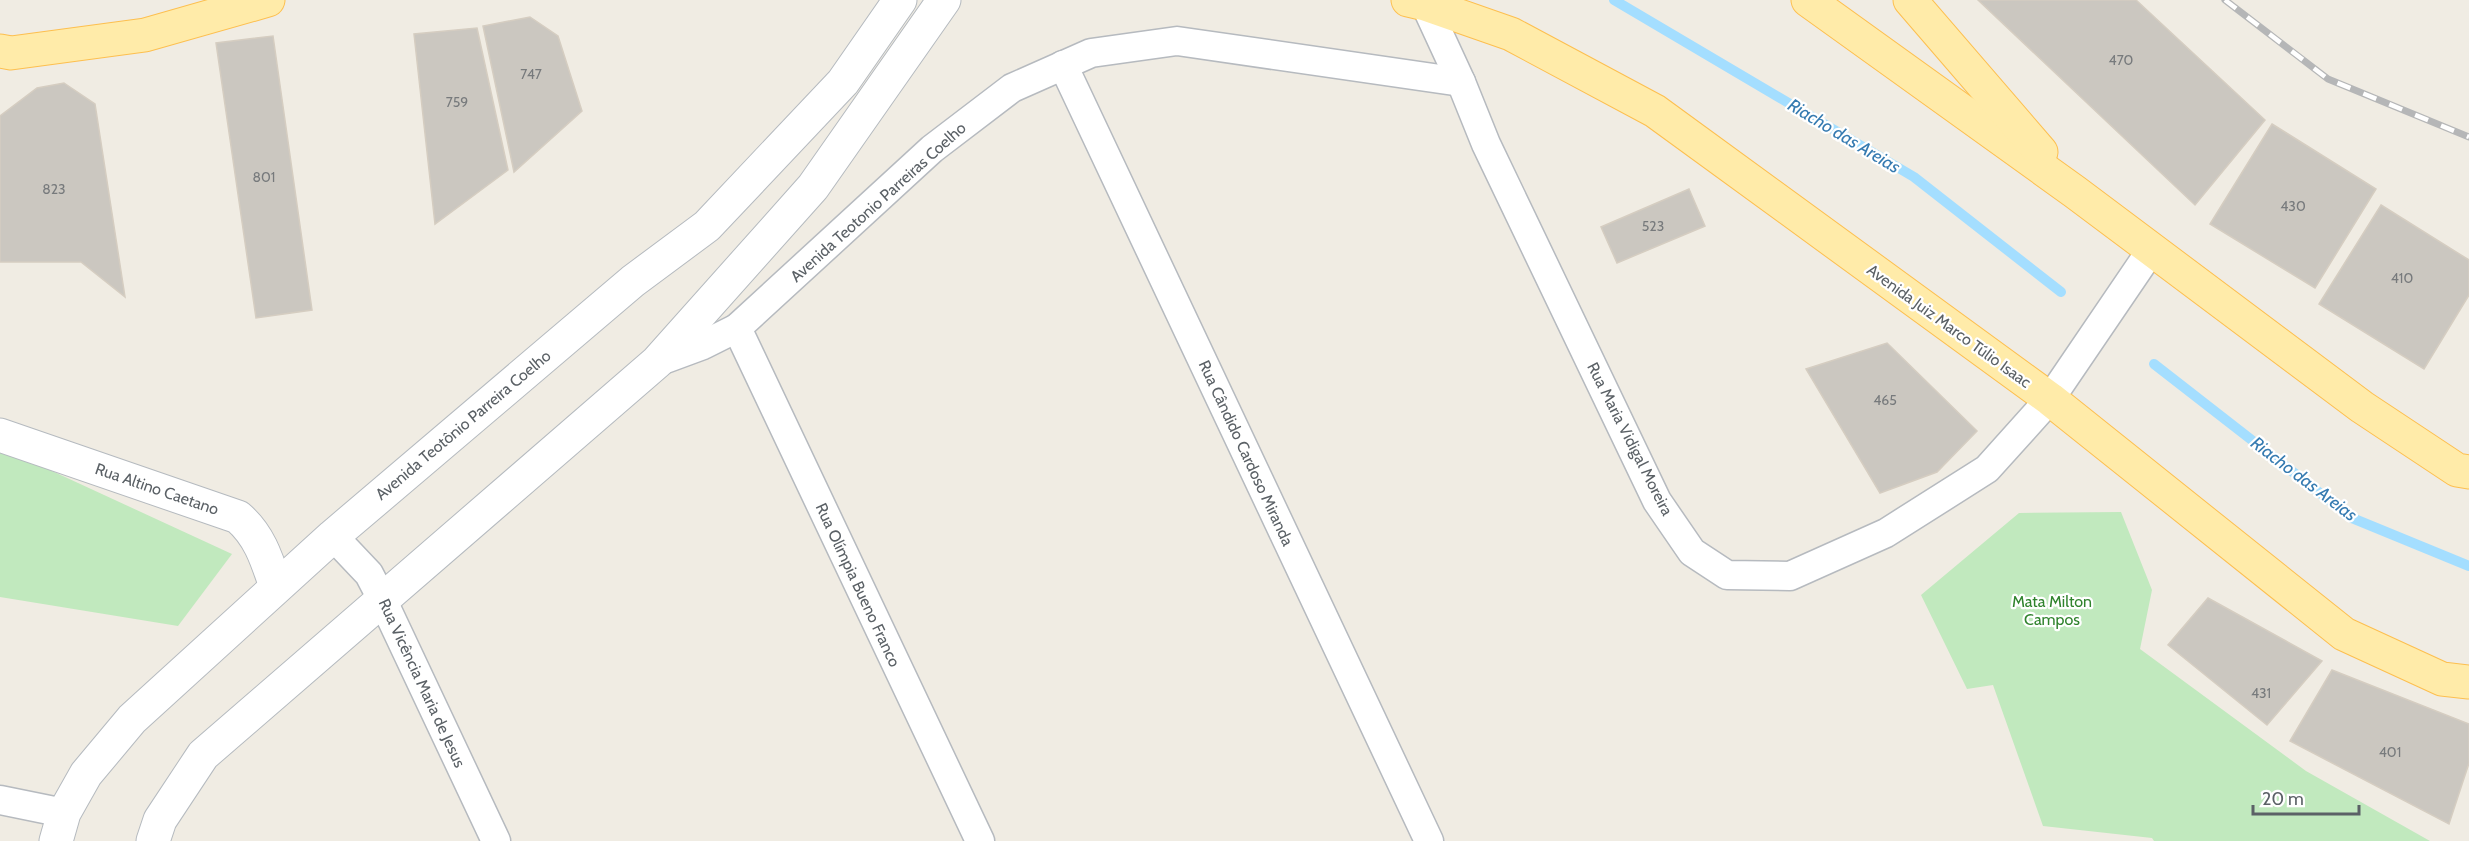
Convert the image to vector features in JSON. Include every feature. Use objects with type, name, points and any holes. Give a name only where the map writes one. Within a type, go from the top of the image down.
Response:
[{"type":"main road","points":[[0,51],[11,53],[145,35],[268,0]]},
{"type":"main road","points":[[1808,0],[2075,192],[2362,407],[2457,470],[2469,472]]},
{"type":"main road","points":[[1910,0],[2075,192]]},
{"type":"main road","name":"Avenida Juiz Marco Túlio Isaac","points":[[1417,2],[1510,34],[1654,111],[2050,399],[2344,634],[2442,679],[2469,682]]},
{"type":"main road","name":"Avenida Teotônio Parreira Coelho","points":[[60,827],[86,774],[132,719],[333,536],[633,281],[707,226],[843,82],[894,10]]},
{"type":"main road","points":[[153,841],[160,820],[203,755],[657,362],[813,187],[935,12]]},
{"type":"main road","name":"Rua Altino Caetano","points":[[0,435],[238,517],[252,529],[264,552],[276,587]]},
{"type":"street","name":"Rua Maria Vidigal Moreira","points":[[1417,2],[1461,82],[1486,144],[1657,501],[1692,552],[1727,575],[1790,576],[1886,533],[1987,469],[2050,399],[2152,249]]},
{"type":"street","name":"Avenida Teotonio Parreiras Coelho","points":[[657,362],[703,345],[737,328],[932,149],[1012,88],[1092,53],[1177,41],[1461,82]]},
{"type":"street","name":"Rua Cândido Cardoso Miranda","points":[[1063,65],[1429,841]]},
{"type":"street","name":"Rua Olímpia Bueno Franco","points":[[737,328],[980,841]]},
{"type":"street","name":"Rua Vicência Maria de Jesus","points":[[333,536],[369,574],[495,841]]},
{"type":"street","points":[[0,800],[60,827]]},
{"type":"green space","points":[[0,447],[232,554],[178,626],[0,597]]},
{"type":"green space","name":"Mata Milton Campos","points":[[2121,512],[2152,590],[2140,649],[2306,771],[2430,841],[2154,841],[2152,838],[2043,826],[1993,685],[1967,689],[1921,595],[2019,513]]},
{"type":"building","points":[[1978,0],[2136,0],[2265,120],[2195,205]]},
{"type":"building","points":[[530,17],[558,36],[582,111],[514,172],[483,26]]},
{"type":"building","points":[[477,28],[508,170],[435,224],[414,34]]},
{"type":"building","points":[[273,36],[312,310],[256,318],[216,43]]},
{"type":"building","points":[[64,83],[95,104],[125,297],[81,262],[0,262],[0,116],[37,88]]},
{"type":"building","points":[[2272,124],[2376,189],[2315,288],[2210,224]]},
{"type":"building","points":[[1689,189],[1705,226],[1617,263],[1601,227]]},
{"type":"building","points":[[2381,205],[2469,260],[2469,295],[2424,369],[2319,304]]},
{"type":"building","points":[[1887,343],[1977,431],[1937,472],[1880,493],[1806,369]]},
{"type":"building","points":[[2208,598],[2322,661],[2267,725],[2168,645]]},
{"type":"building","points":[[2332,670],[2469,724],[2469,763],[2449,824],[2290,741]]},
{"type":"waterway","name":"Riacho das Areias","points":[[1614,0],[1914,177],[2061,292]]},
{"type":"waterway","name":"Riacho das Areias","points":[[2154,364],[2352,518],[2469,566]]},
{"type":"railway","points":[[2225,0],[2328,79],[2469,137]]}]
